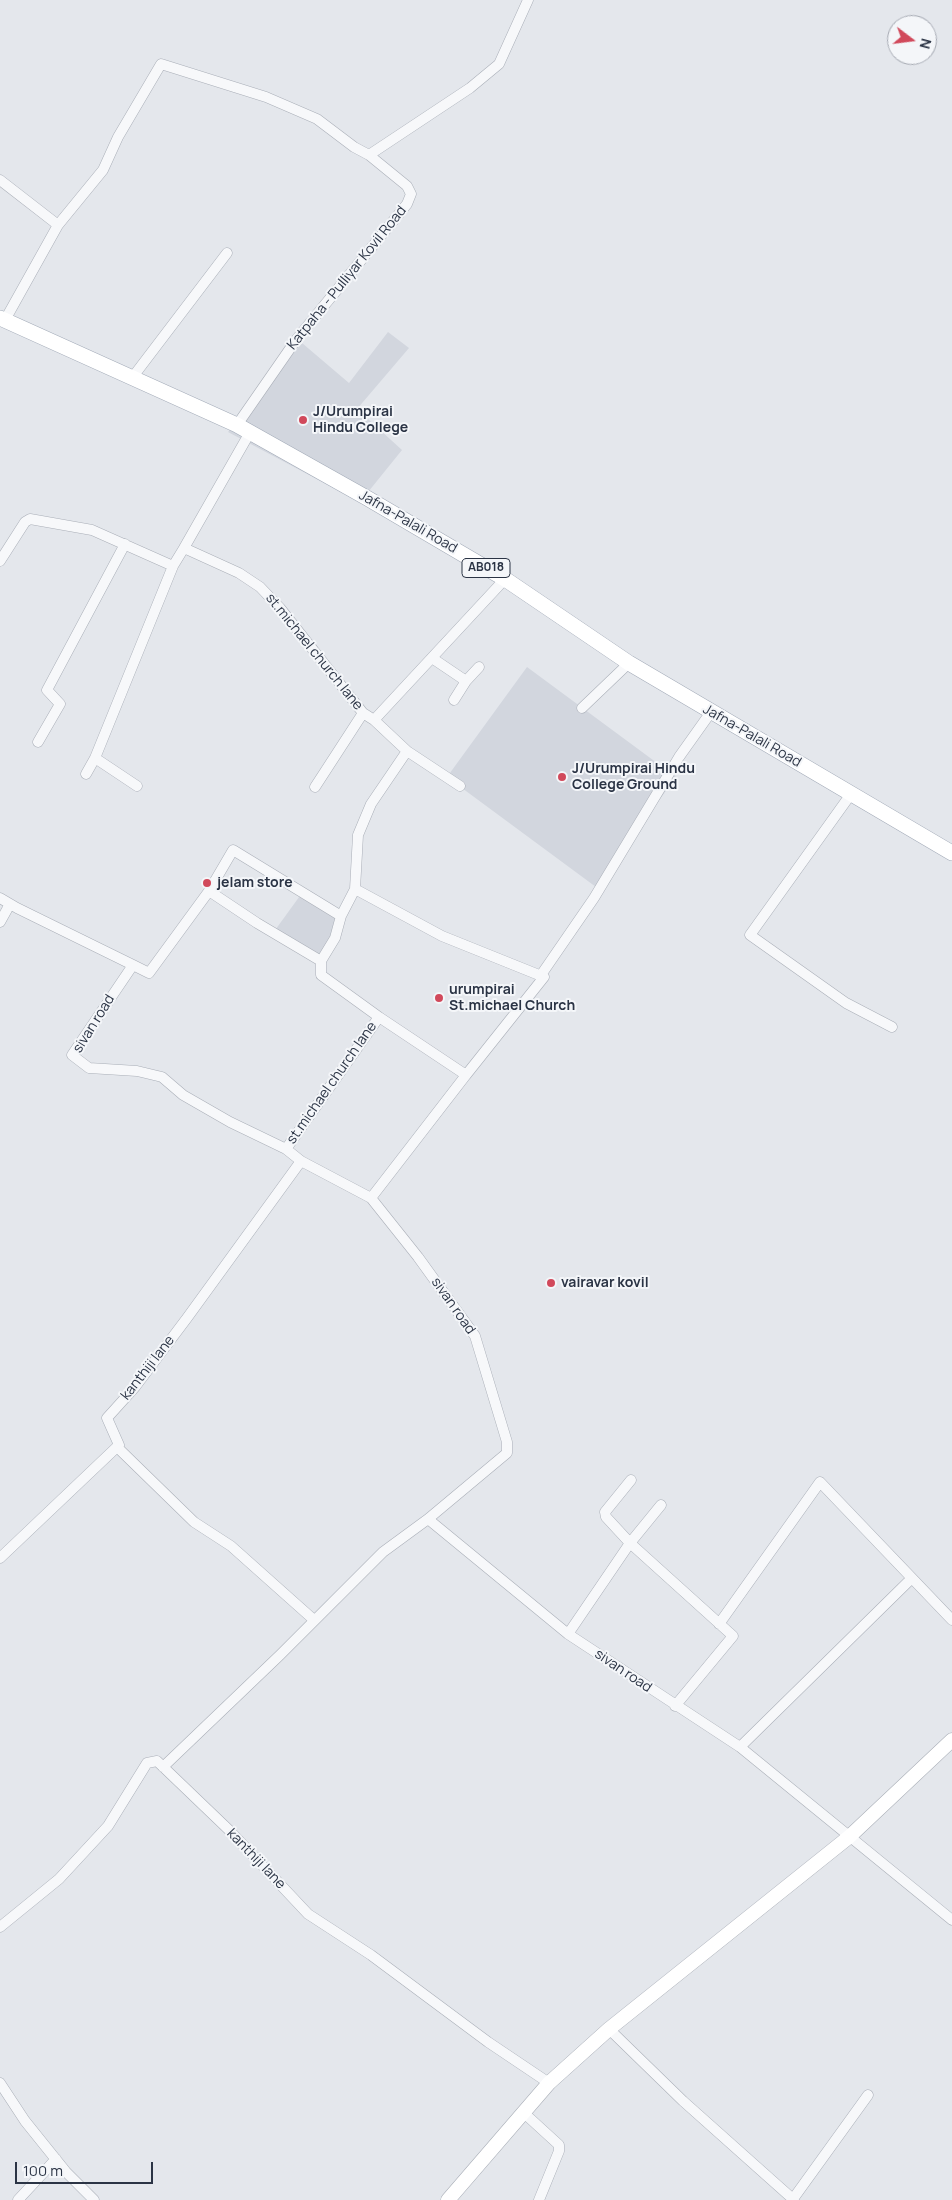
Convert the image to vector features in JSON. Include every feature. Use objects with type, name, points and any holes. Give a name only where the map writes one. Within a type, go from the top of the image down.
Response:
[{"type":"main road","name":"Jafna-Palali Road","points":[[2,319],[243,430],[367,498],[505,579],[629,663],[952,853]]},
{"type":"street","points":[[2,319],[58,225],[103,170],[118,137],[161,64],[266,97],[317,119],[354,147],[369,155],[470,88],[499,64],[528,0]]},
{"type":"street","name":"Katpaha - Pulliyar Kovil Road","points":[[243,430],[296,340],[407,204],[412,194],[407,186],[369,155]]},
{"type":"street","points":[[0,180],[58,225]]},
{"type":"street","points":[[132,378],[227,253]]},
{"type":"street","points":[[86,774],[95,758],[174,566],[243,430]]},
{"type":"street","points":[[0,561],[25,522],[30,519],[92,530],[174,566]]},
{"type":"street","points":[[38,742],[60,704],[47,690],[125,544]]},
{"type":"street","name":"st.michael church lane","points":[[184,548],[239,573],[260,587],[280,608],[363,713],[374,720],[407,751],[460,786]]},
{"type":"street","name":"st.michael church lane","points":[[374,720],[505,579]]},
{"type":"street","points":[[432,658],[466,681]]},
{"type":"street","points":[[582,708],[629,663]]},
{"type":"street","points":[[454,700],[466,681],[479,667]]},
{"type":"street","points":[[541,975],[594,898],[679,757],[711,712]]},
{"type":"street","points":[[315,787],[363,713]]},
{"type":"street","points":[[209,891],[257,923],[321,961],[335,938],[341,916],[355,889],[358,835],[371,804],[407,751]]},
{"type":"street","points":[[95,758],[137,786]]},
{"type":"street","points":[[851,794],[750,935],[846,1004],[892,1027]]},
{"type":"street","points":[[0,898],[148,973],[209,891],[233,850],[341,916]]},
{"type":"street","points":[[355,889],[442,936],[544,976],[371,1198]]},
{"type":"street","points":[[0,922],[10,904]]},
{"type":"street","name":"st.michael church lane","points":[[321,961],[321,975],[379,1017],[466,1075]]},
{"type":"street","name":"sivan road","points":[[133,965],[72,1055],[89,1068],[162,1076],[191,1099],[230,1122],[286,1149],[301,1161],[371,1198],[418,1257],[475,1336],[507,1442],[507,1453],[428,1519],[568,1634],[740,1747],[952,1920]]},
{"type":"street","name":"st.michael church lane","points":[[286,1149],[379,1017]]},
{"type":"street","name":"kanthiji lane","points":[[117,1446],[119,1445],[107,1418],[135,1387],[301,1161]]},
{"type":"street","points":[[0,1558],[117,1446],[194,1522],[231,1546],[314,1620]]},
{"type":"street","points":[[631,1480],[605,1512],[606,1517],[630,1543],[733,1636],[675,1706]]},
{"type":"street","points":[[719,1624],[820,1482],[952,1620]]},
{"type":"street","points":[[568,1634],[630,1543],[661,1505]]},
{"type":"street","points":[[0,1927],[60,1879],[108,1826],[147,1763],[156,1761],[163,1767],[383,1552],[428,1519]]},
{"type":"street","points":[[740,1747],[911,1579]]},
{"type":"street","points":[[448,2200],[549,2083],[609,2029],[849,1837],[952,1740]]},
{"type":"street","name":"kanthiji lane","points":[[163,1767],[230,1831],[308,1914],[371,1955],[488,2042],[549,2083]]},
{"type":"street","points":[[609,2029],[683,2101],[794,2200],[868,2095]]},
{"type":"street","points":[[0,2083],[25,2121],[56,2160],[94,2200]]},
{"type":"street","points":[[524,2113],[559,2146],[560,2151],[539,2200]]},
{"type":"street","points":[[18,2200],[56,2160]]},
{"type":"shaded area","name":"J/Urumpirai Hindu College","points":[[388,332],[409,348],[357,409],[402,450],[360,502],[228,432],[302,343],[349,383]]},
{"type":"shaded area","name":"J/Urumpirai Hindu College Ground","points":[[527,667],[676,777],[596,887],[447,777]]},
{"type":"shaded area","points":[[302,893],[341,916],[321,961],[273,933]]},
{"type":"place","name":"J/Urumpirai Hindu College","points":[[303,420]]},
{"type":"place","name":"J/Urumpirai Hindu College Ground","points":[[562,777]]},
{"type":"place","name":"jelam store","points":[[207,883]]},
{"type":"place","name":"urumpirai St.michael Church","points":[[439,998]]},
{"type":"place","name":"vairavar kovil","points":[[551,1283]]}]
